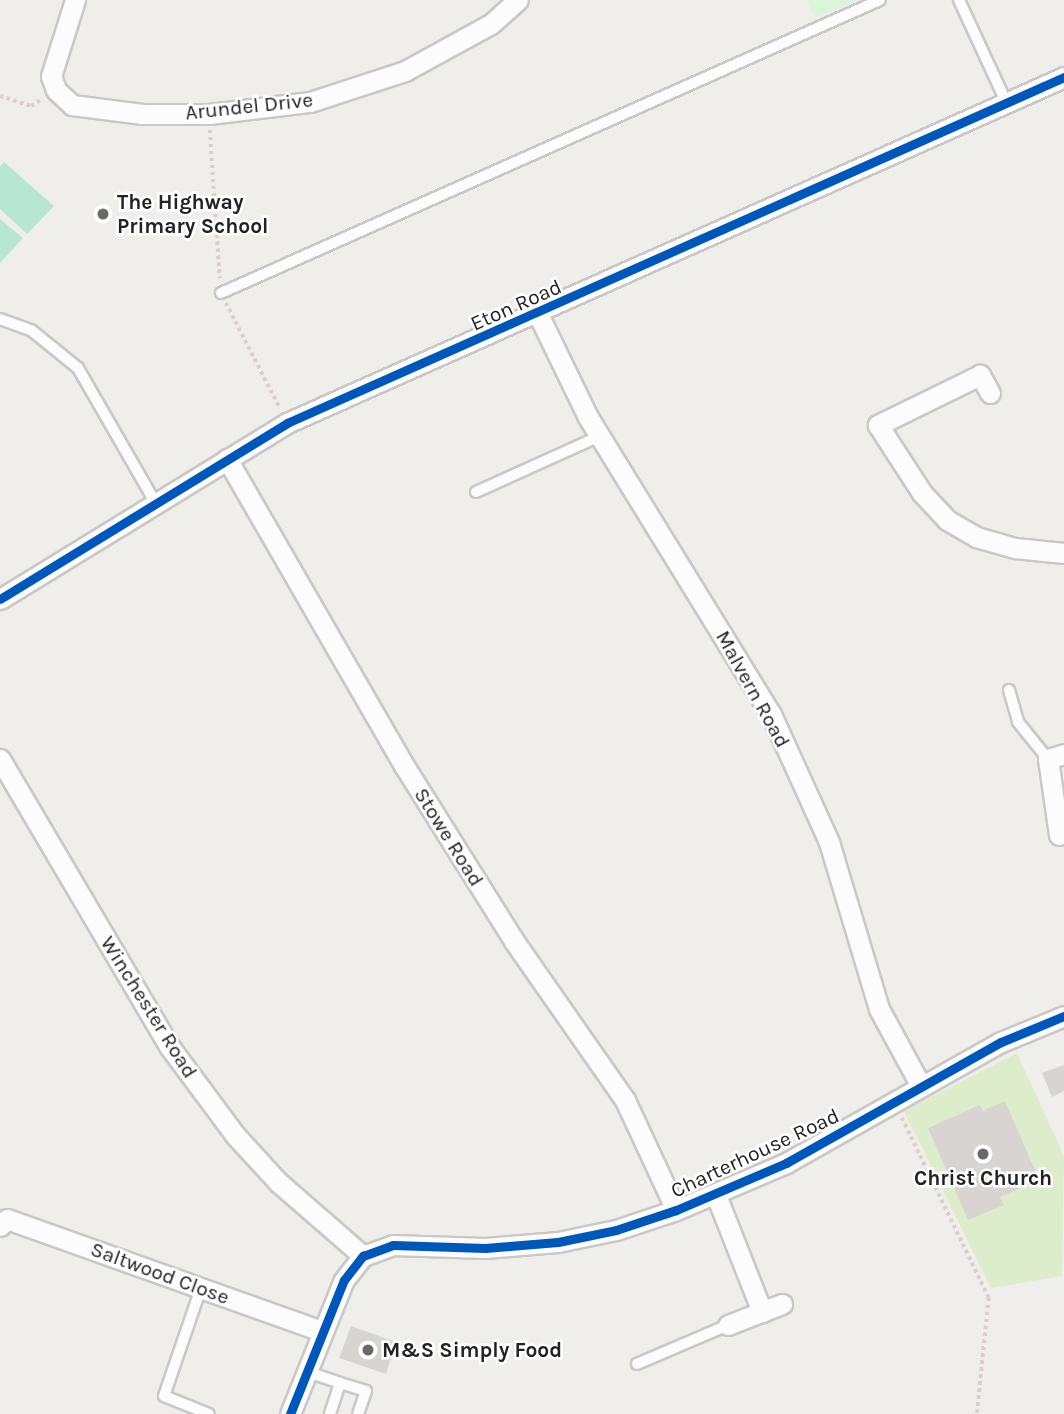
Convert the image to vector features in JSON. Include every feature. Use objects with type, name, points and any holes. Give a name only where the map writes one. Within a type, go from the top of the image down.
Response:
[{"type":"street","points":[[56,90],[51,76],[75,0]]},
{"type":"street","name":"Arundel Drive","points":[[56,90],[72,105],[142,114],[209,114],[310,102],[405,71],[491,24],[518,0]]},
{"type":"street","name":"Eton Road","points":[[0,599],[287,423],[538,314],[1064,77]]},
{"type":"street","name":"Malvern Road","points":[[538,314],[600,436],[771,714],[828,842],[879,1009],[921,1086]]},
{"type":"street","points":[[990,393],[979,375],[878,425],[922,493],[947,520],[976,537],[1015,548],[1064,553]]},
{"type":"street","name":"Stowe Road","points":[[227,459],[405,766],[514,940],[625,1100],[676,1210]]},
{"type":"street","points":[[1056,756],[1052,782],[1059,835]]},
{"type":"street","name":"Winchester Road","points":[[0,759],[169,1046],[235,1135],[278,1182],[363,1256]]},
{"type":"street","name":"Charterhouse Road","points":[[363,1256],[393,1245],[485,1248],[558,1242],[616,1230],[676,1210],[786,1163],[1001,1042],[1064,1016]]},
{"type":"street","points":[[716,1195],[762,1312]]},
{"type":"street","name":"Saltwood Close","points":[[0,1226],[7,1219],[321,1331]]},
{"type":"street","points":[[290,1414],[308,1372],[321,1331],[344,1280],[363,1256]]},
{"type":"street","points":[[728,1325],[782,1304]]},
{"type":"lane","points":[[221,293],[880,0]]},
{"type":"lane","points":[[959,0],[1007,104]]},
{"type":"lane","points":[[0,318],[31,330],[78,368],[156,502]]},
{"type":"lane","points":[[476,492],[600,436]]},
{"type":"lane","points":[[1009,690],[1018,722],[1056,756]]},
{"type":"lane","points":[[201,1288],[164,1396],[209,1414]]},
{"type":"lane","points":[[637,1364],[728,1325]]},
{"type":"lane","points":[[308,1372],[366,1391],[358,1414]]},
{"type":"lane","points":[[330,1414],[340,1382]]},
{"type":"path","points":[[0,96],[31,106],[56,90]]},
{"type":"path","points":[[894,1102],[989,1298],[977,1414]]},
{"type":"green space","points":[[807,0],[858,0],[814,18]]},
{"type":"green space","points":[[4,162],[54,206],[27,234],[0,209],[0,167]]},
{"type":"green space","points":[[0,219],[23,238],[0,263]]},
{"type":"green space","points":[[1017,1053],[1064,1156],[1062,1276],[991,1288],[904,1111]]},
{"type":"building","points":[[1064,1065],[1064,1091],[1052,1097],[1042,1073]]},
{"type":"building","name":"Christ Church","points":[[1005,1101],[1039,1180],[1000,1197],[1004,1205],[968,1220],[928,1128],[980,1105],[983,1111]]},
{"type":"building","name":"M&S Simply Food","points":[[351,1326],[396,1342],[386,1374],[339,1358]]},
{"type":"cycle path","points":[[0,599],[287,423],[1064,77]]},
{"type":"cycle path","points":[[290,1414],[344,1280],[363,1256],[393,1245],[485,1248],[558,1242],[616,1230],[676,1210],[786,1163],[1001,1042],[1064,1016]]},
{"type":"place","name":"The Highway Primary School","points":[[103,214]]},
{"type":"place","name":"Christ Church","points":[[983,1154]]},
{"type":"place","name":"M&S Simply Food","points":[[368,1350]]}]
